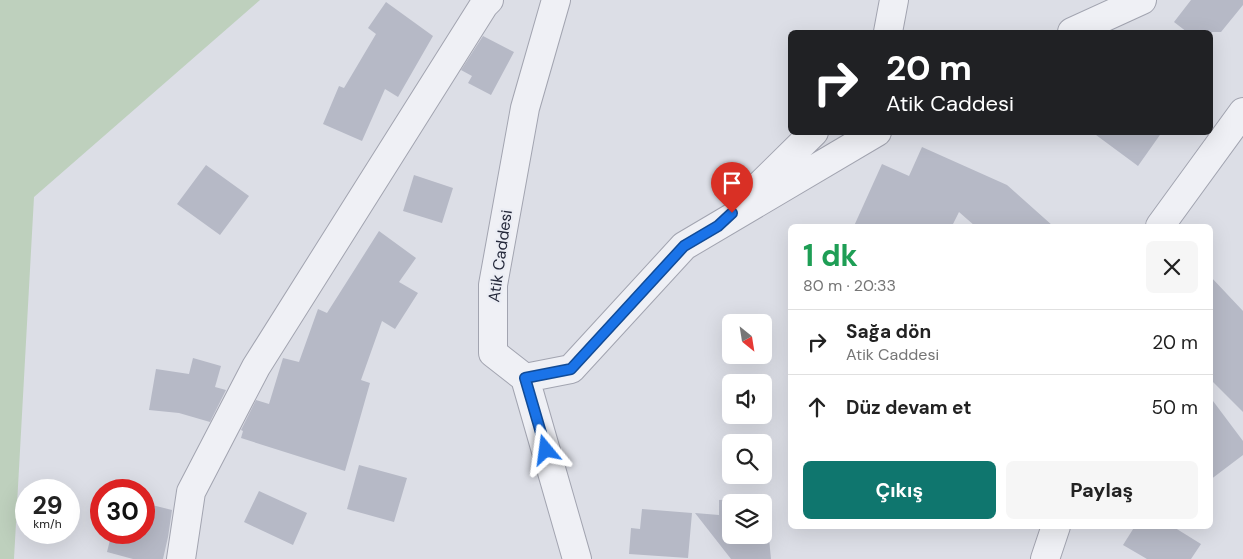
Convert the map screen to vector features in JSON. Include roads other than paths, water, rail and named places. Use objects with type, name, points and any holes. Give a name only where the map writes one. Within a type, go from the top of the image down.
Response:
[{"type":"street","points":[[181,559],[191,492],[256,367],[489,0]]},
{"type":"street","name":"Atik Caddesi","points":[[525,378],[493,353],[493,285],[525,108],[556,0]]},
{"type":"street","points":[[888,30],[894,0]]},
{"type":"street","points":[[1076,30],[1142,0]]},
{"type":"street","points":[[1161,224],[1243,112]]},
{"type":"street","points":[[718,226],[811,135]]},
{"type":"street","points":[[577,559],[525,378],[571,369],[684,246],[872,135]]},
{"type":"street","points":[[1045,559],[1055,529]]}]
